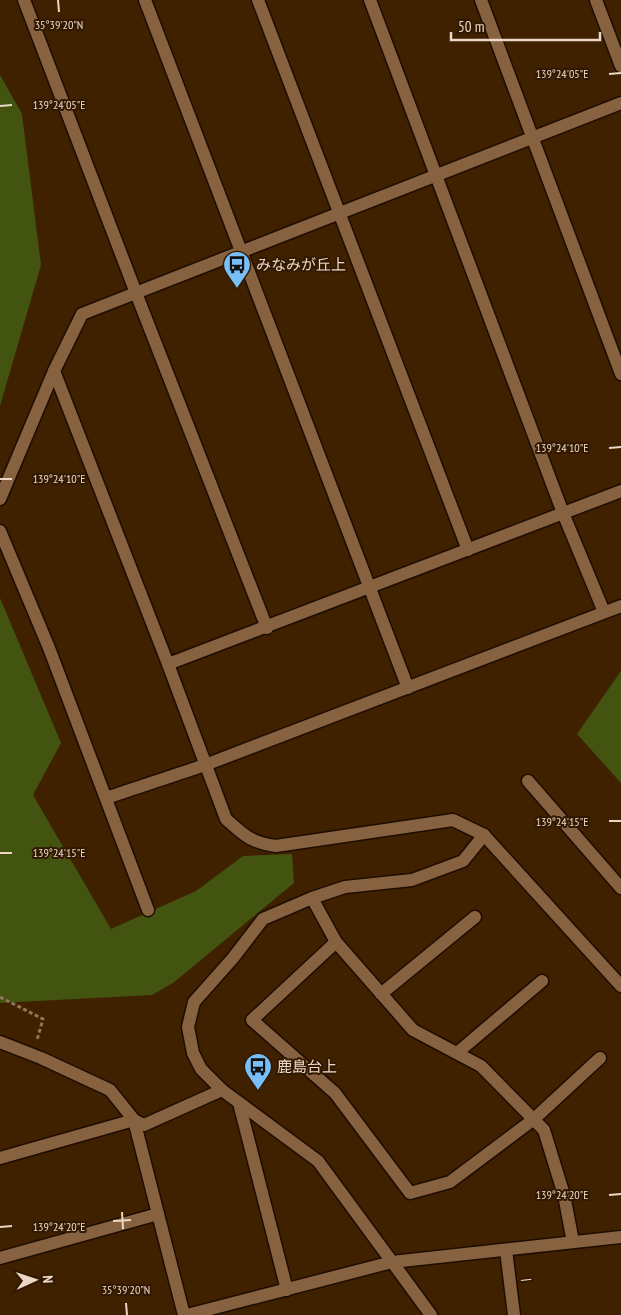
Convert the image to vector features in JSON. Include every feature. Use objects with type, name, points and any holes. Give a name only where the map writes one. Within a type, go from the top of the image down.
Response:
[{"type":"street","points":[[24,0],[267,628]]},
{"type":"street","points":[[145,0],[408,688]]},
{"type":"street","points":[[258,0],[468,550]]},
{"type":"street","points":[[370,0],[563,513],[604,612]]},
{"type":"street","points":[[481,0],[621,374]]},
{"type":"street","points":[[596,0],[621,66]]},
{"type":"street","points":[[0,499],[54,371],[82,314],[621,103]]},
{"type":"street","points":[[54,371],[226,819],[246,837],[257,843],[276,846],[453,820],[484,835],[621,986]]},
{"type":"street","points":[[168,664],[267,628],[621,491]]},
{"type":"street","points":[[0,531],[49,648],[148,910]]},
{"type":"street","points":[[106,798],[205,765],[621,606]]},
{"type":"street","points":[[528,781],[621,888]]},
{"type":"street","points":[[431,1315],[318,1161],[222,1090],[201,1069],[193,1053],[188,1027],[194,1002],[233,958],[263,919],[312,898],[345,887],[412,880],[464,861],[484,835]]},
{"type":"street","points":[[312,898],[336,942],[413,1030],[480,1066],[544,1130],[564,1195],[573,1242]]},
{"type":"street","points":[[381,994],[475,917]]},
{"type":"street","points":[[336,942],[252,1020],[335,1093],[410,1193],[450,1182],[534,1119],[600,1058]]},
{"type":"street","points":[[457,1054],[542,981]]},
{"type":"street","points":[[0,1042],[41,1058],[110,1090],[134,1120],[186,1315],[392,1262],[621,1237]]},
{"type":"street","points":[[0,1158],[134,1120],[144,1125],[222,1090]]},
{"type":"street","points":[[239,1103],[287,1290]]},
{"type":"street","points":[[0,1258],[158,1214]]},
{"type":"street","name":"I","points":[[506,1250],[514,1315]]},
{"type":"path","points":[[0,997],[43,1020],[36,1040],[43,1045],[41,1058]]},
{"type":"green space","points":[[0,75],[22,114],[41,265],[0,406]]},
{"type":"green space","points":[[0,598],[61,743],[33,795],[111,929],[196,891],[243,856],[292,854],[294,883],[173,983],[152,995],[0,1003]]},
{"type":"green space","points":[[621,671],[621,783],[577,734]]},
{"type":"place","name":"みなみが丘上","points":[[237,289]]},
{"type":"place","name":"鹿島台上","points":[[258,1091]]}]
